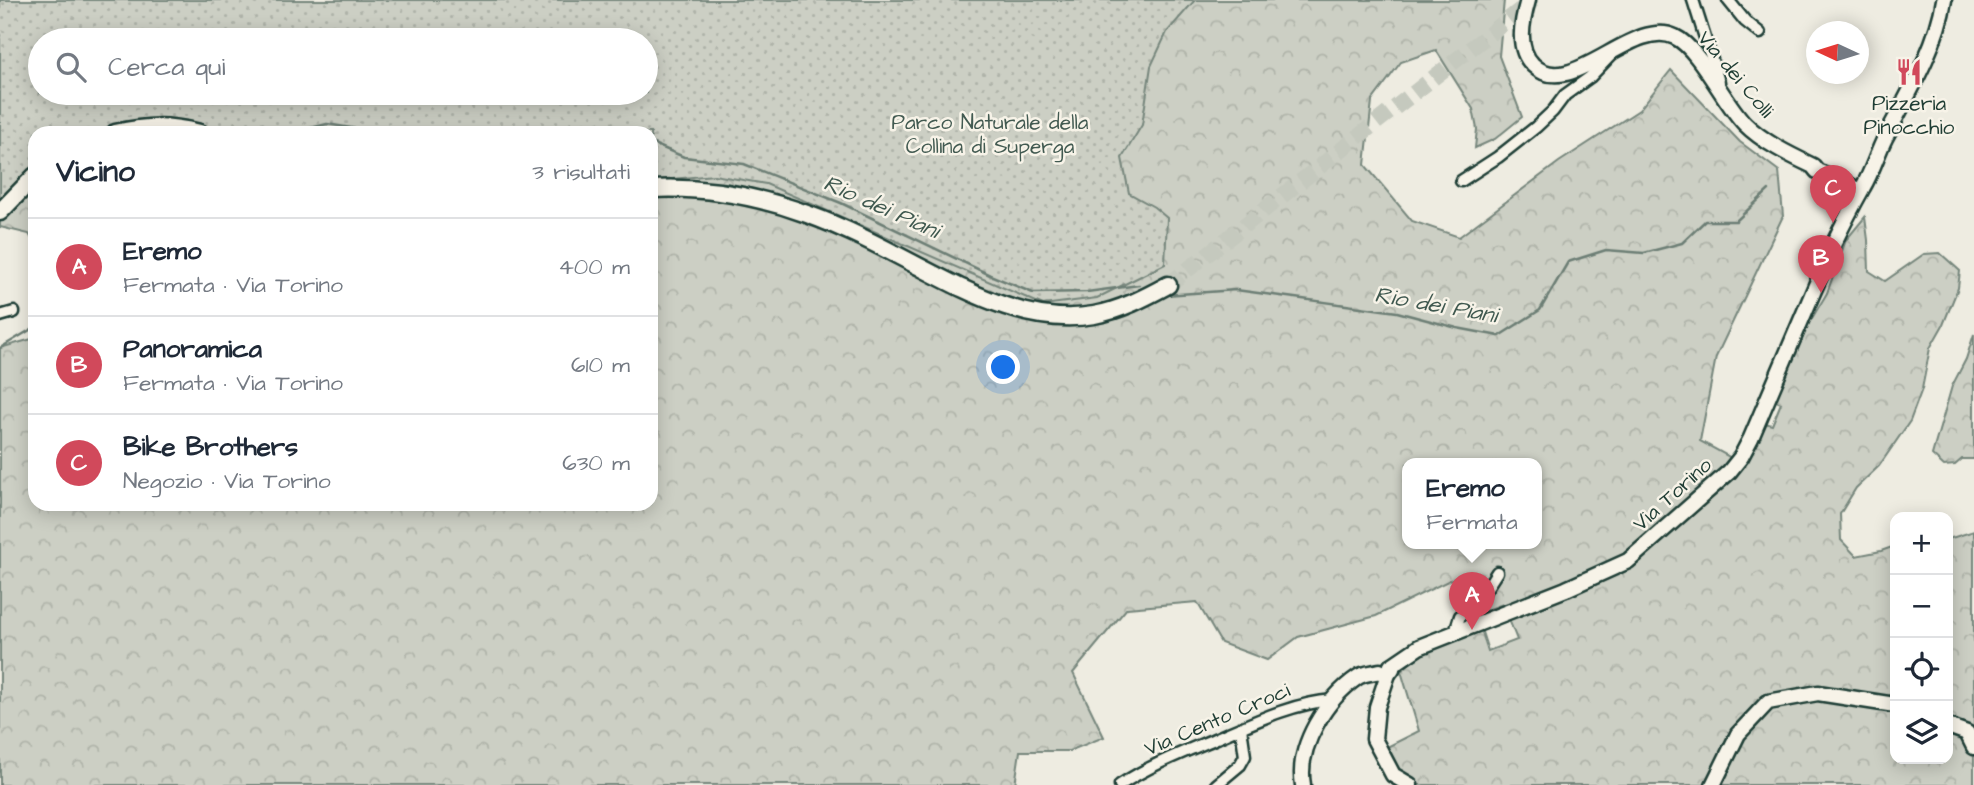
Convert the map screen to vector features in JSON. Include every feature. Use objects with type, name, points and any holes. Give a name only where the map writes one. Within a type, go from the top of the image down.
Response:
[{"type":"main road","name":"Via dei Colli","points":[[1528,0],[1522,39],[1526,58],[1540,72],[1559,75],[1587,65],[1638,37],[1657,32],[1675,37],[1689,48],[1745,124],[1817,171],[1858,183]]},
{"type":"main road","name":"Via Torino","points":[[1303,785],[1301,772],[1307,741],[1334,700],[1361,675],[1386,670],[1419,647],[1566,589],[1628,561],[1729,472],[1751,438],[1850,214],[1858,183],[1880,149],[1930,47],[1940,21],[1944,0]]},
{"type":"main road","points":[[0,212],[28,183]]},
{"type":"main road","points":[[658,189],[713,191],[807,214],[995,303],[1032,314],[1073,317],[1110,311],[1133,303],[1168,285]]},
{"type":"main road","points":[[1386,670],[1377,707],[1374,739],[1393,775],[1410,785]]},
{"type":"main road","points":[[1713,785],[1738,734],[1769,702],[1818,693],[1890,704]]},
{"type":"main road","points":[[1953,728],[1966,733],[1974,747]]},
{"type":"street","points":[[1693,0],[1725,99]]},
{"type":"street","points":[[1728,0],[1745,21],[1760,33]]},
{"type":"street","points":[[1461,181],[1498,157],[1536,127],[1553,111],[1564,94],[1590,77],[1614,52]]},
{"type":"street","points":[[0,316],[14,312]]},
{"type":"street","points":[[1455,632],[1460,616],[1475,606],[1497,572]]},
{"type":"street","name":"Via Cento Croci","points":[[1120,785],[1152,766],[1241,728],[1305,703],[1334,700]]},
{"type":"street","points":[[1216,785],[1240,765],[1245,756],[1241,728]]},
{"type":"green space","points":[[0,0],[1504,0],[1499,56],[1522,117],[1495,139],[1475,148],[1477,129],[1473,109],[1436,50],[1401,62],[1372,101],[1365,165],[1412,221],[1459,237],[1559,162],[1639,110],[1671,70],[1740,142],[1779,171],[1783,216],[1716,357],[1700,441],[1744,465],[1765,423],[1772,425],[1781,403],[1774,400],[1799,340],[1827,293],[1846,240],[1865,217],[1869,271],[1885,281],[1924,254],[1940,253],[1960,271],[1958,288],[1930,348],[1922,389],[1910,421],[1879,466],[1856,488],[1840,514],[1841,540],[1856,556],[1890,548],[1890,764],[1953,764],[1953,537],[1974,531],[1974,785],[1398,785],[1385,748],[1419,731],[1401,671],[1424,650],[1481,629],[1488,651],[1517,640],[1503,604],[1476,614],[1460,575],[1376,616],[1298,637],[1267,660],[1221,643],[1197,602],[1127,608],[1073,673],[1104,737],[1069,751],[1020,751],[1015,785],[0,785],[0,348],[28,340],[28,511],[658,511],[658,126],[28,126],[28,234],[0,227]]},
{"type":"green space","name":"Parco Naturale della Collina di Superga","points":[[0,0],[1195,0],[1167,32],[1151,66],[1142,125],[1122,158],[1129,193],[1167,218],[1165,264],[1097,298],[1043,305],[766,184],[714,175],[658,180],[658,126],[193,126],[139,122],[124,126],[28,126],[28,189],[0,215]]},
{"type":"green space","points":[[1974,334],[1974,459],[1962,459],[1955,465],[1944,466],[1932,455],[1952,386],[1966,359]]},
{"type":"waterway","name":"Rio dei Piani","points":[[319,126],[339,126]]},
{"type":"waterway","name":"Rio dei Piani","points":[[600,126],[610,126]]},
{"type":"waterway","name":"Rio dei Piani","points":[[658,146],[684,157],[744,164],[841,203],[1033,293],[1087,292],[1139,285]]},
{"type":"waterway","name":"Rio dei Piani","points":[[1165,295],[1236,290],[1397,312],[1499,336],[1540,310],[1568,262],[1606,250],[1644,253],[1682,243],[1705,221],[1736,221],[1769,190]]},
{"type":"waterway","name":"Rio dei Piani","points":[[0,348],[28,331]]},
{"type":"tunnel","points":[[1168,285],[1533,0]]},
{"type":"place","name":"Pizzeria Pinocchio","points":[[1909,72]]},
{"type":"place","name":"Bike Brothers","points":[[1833,223]]},
{"type":"place","name":"Panoramica","points":[[1821,293]]},
{"type":"place","name":"Eremo","points":[[1472,630]]}]
